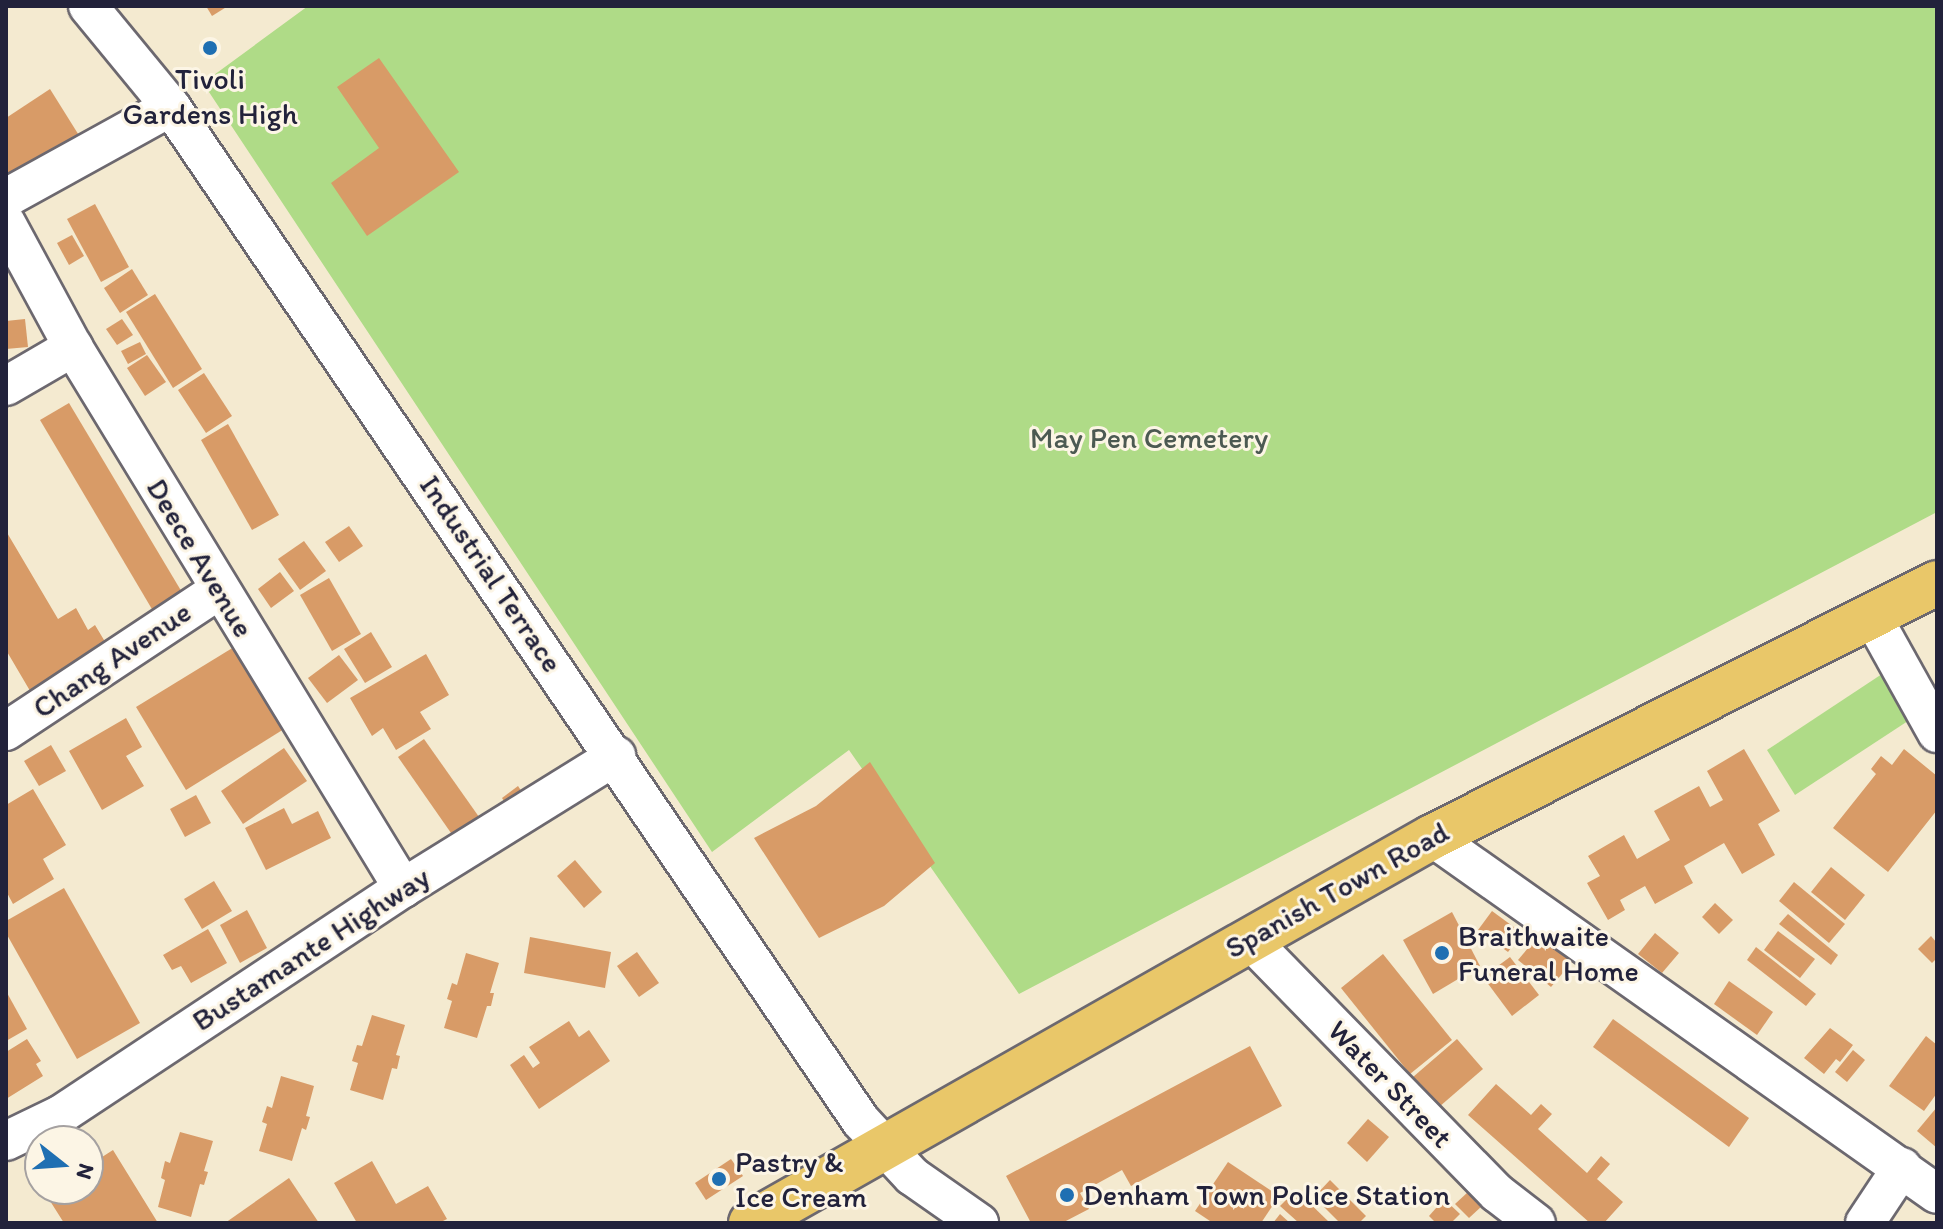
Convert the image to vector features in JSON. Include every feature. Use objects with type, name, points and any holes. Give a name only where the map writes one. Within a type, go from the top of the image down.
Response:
[{"type":"main road","name":"Spanish Town Road","points":[[751,1223],[1432,837],[1937,583]]},
{"type":"street","name":"Industrial Terrace","points":[[88,6],[171,107],[616,756],[861,1121],[912,1176],[979,1223]]},
{"type":"street","points":[[6,198],[171,107]]},
{"type":"street","name":"Deece Avenue","points":[[6,223],[73,347],[403,888]]},
{"type":"street","points":[[6,386],[73,347]]},
{"type":"street","name":"Chang Avenue","points":[[6,731],[219,590]]},
{"type":"street","points":[[1872,616],[1937,733]]},
{"type":"street","name":"Bustamante Highway","points":[[6,1141],[60,1115],[403,888],[616,756]]},
{"type":"street","points":[[1432,837],[1937,1194]]},
{"type":"street","name":"Water Street","points":[[1249,939],[1497,1193],[1536,1223]]},
{"type":"street","points":[[1865,1223],[1902,1167]]},
{"type":"green space","name":"May Pen Cemetery","points":[[308,6],[1937,6],[1937,512],[1019,994],[849,750],[712,852],[203,83]]},
{"type":"green space","points":[[1882,674],[1911,719],[1795,795],[1767,750]]},
{"type":"building","points":[[206,6],[228,6],[212,16]]},
{"type":"building","points":[[379,58],[459,172],[367,236],[331,183],[379,148],[337,87]]},
{"type":"building","points":[[50,89],[80,137],[6,185],[6,118]]},
{"type":"building","points":[[95,204],[129,267],[101,282],[67,219]]},
{"type":"building","points":[[72,235],[84,256],[69,265],[57,243]]},
{"type":"building","points":[[132,269],[148,295],[120,313],[104,288]]},
{"type":"building","points":[[155,294],[202,369],[173,388],[126,312]]},
{"type":"building","points":[[25,319],[28,347],[6,349],[6,321]]},
{"type":"building","points":[[122,319],[133,335],[117,345],[106,329]]},
{"type":"building","points":[[140,342],[146,354],[128,364],[121,351]]},
{"type":"building","points":[[147,355],[166,382],[145,396],[127,368]]},
{"type":"building","points":[[204,373],[232,416],[206,433],[178,390]]},
{"type":"building","points":[[69,403],[189,604],[159,621],[40,420]]},
{"type":"building","points":[[228,424],[279,515],[252,530],[201,440]]},
{"type":"building","points":[[349,526],[363,546],[339,562],[325,542]]},
{"type":"building","points":[[6,531],[58,619],[76,608],[88,630],[95,625],[113,655],[36,701],[6,650]]},
{"type":"building","points":[[304,541],[326,571],[300,590],[278,559]]},
{"type":"building","points":[[280,572],[294,591],[271,608],[258,589]]},
{"type":"building","points":[[329,578],[361,634],[332,651],[300,595]]},
{"type":"building","points":[[371,632],[392,667],[365,683],[344,649]]},
{"type":"building","points":[[234,647],[284,729],[186,790],[136,707]]},
{"type":"building","points":[[426,654],[449,695],[420,712],[431,729],[396,750],[383,728],[372,736],[350,698]]},
{"type":"building","points":[[339,655],[358,680],[327,703],[308,678]]},
{"type":"building","points":[[126,718],[142,747],[126,756],[144,786],[102,810],[69,751]]},
{"type":"building","points":[[424,739],[484,824],[458,843],[398,757]]},
{"type":"building","points":[[51,745],[66,771],[39,786],[24,761]]},
{"type":"building","points":[[284,748],[307,781],[243,824],[221,791]]},
{"type":"building","points":[[1744,749],[1780,811],[1758,824],[1775,855],[1742,874],[1724,843],[1684,866],[1693,883],[1655,904],[1645,886],[1620,900],[1625,910],[1608,920],[1587,883],[1600,876],[1588,856],[1624,835],[1637,859],[1670,840],[1654,811],[1699,786],[1710,807],[1723,800],[1707,771]]},
{"type":"building","points":[[1904,749],[1937,776],[1937,810],[1888,872],[1833,828],[1876,774],[1871,769],[1881,756],[1892,765]]},
{"type":"building","points":[[870,762],[935,863],[884,906],[819,938],[754,838],[816,806]]},
{"type":"building","points":[[518,786],[526,798],[510,810],[502,798]]},
{"type":"building","points":[[33,789],[66,845],[43,859],[54,879],[13,904],[6,891],[6,805]]},
{"type":"building","points":[[196,795],[211,823],[185,837],[170,809]]},
{"type":"building","points":[[284,808],[292,824],[318,811],[331,838],[266,870],[245,828]]},
{"type":"building","points":[[575,860],[602,892],[584,908],[557,876]]},
{"type":"building","points":[[1831,867],[1865,895],[1845,920],[1811,892]]},
{"type":"building","points":[[214,881],[232,911],[202,929],[184,899]]},
{"type":"building","points":[[1794,882],[1845,924],[1829,943],[1779,901]]},
{"type":"building","points":[[64,888],[140,1023],[77,1059],[6,933],[6,921]]},
{"type":"building","points":[[1715,903],[1733,920],[1719,934],[1702,917]]},
{"type":"building","points":[[247,910],[267,948],[240,963],[220,925]]},
{"type":"building","points":[[1492,911],[1522,933],[1508,952],[1478,930]]},
{"type":"building","name":"Braithwaite Funeral Home","points":[[1452,912],[1480,966],[1433,994],[1403,940]]},
{"type":"building","points":[[1788,914],[1838,955],[1831,965],[1779,924]]},
{"type":"building","points":[[208,929],[227,963],[191,983],[181,966],[172,970],[163,955]]},
{"type":"building","points":[[1778,931],[1815,959],[1800,978],[1764,950]]},
{"type":"building","points":[[1655,933],[1679,953],[1662,973],[1638,954]]},
{"type":"building","points":[[1539,935],[1572,962],[1551,987],[1518,960]]},
{"type":"building","points":[[1931,936],[1937,943],[1937,958],[1932,963],[1918,949]]},
{"type":"building","points":[[530,937],[611,952],[605,988],[524,973]]},
{"type":"building","points":[[1756,947],[1816,994],[1806,1006],[1747,960]]},
{"type":"building","points":[[637,952],[659,983],[639,997],[617,966]]},
{"type":"building","points":[[466,953],[499,963],[490,993],[494,993],[491,1006],[487,1006],[477,1038],[444,1028],[452,1001],[447,999],[452,983],[457,985]]},
{"type":"building","points":[[1383,954],[1452,1040],[1410,1074],[1341,988]]},
{"type":"building","points":[[1510,957],[1539,995],[1512,1016],[1483,977]]},
{"type":"building","points":[[1729,981],[1773,1012],[1757,1035],[1714,1004]]},
{"type":"building","points":[[6,991],[27,1029],[6,1041]]},
{"type":"building","points":[[372,1015],[405,1025],[396,1055],[400,1056],[397,1069],[392,1068],[383,1100],[350,1090],[358,1063],[352,1061],[357,1045],[362,1046]]},
{"type":"building","points":[[1613,1019],[1749,1118],[1729,1147],[1593,1047]]},
{"type":"building","points":[[569,1021],[579,1037],[589,1030],[610,1061],[539,1109],[510,1065],[524,1055],[533,1068],[540,1063],[529,1047]]},
{"type":"building","points":[[1830,1028],[1853,1045],[1840,1062],[1836,1059],[1824,1074],[1804,1058]]},
{"type":"building","points":[[1926,1036],[1937,1045],[1937,1093],[1924,1111],[1889,1086]]},
{"type":"building","points":[[27,1039],[41,1061],[36,1064],[43,1076],[6,1099],[6,1052]]},
{"type":"building","points":[[1457,1039],[1483,1069],[1439,1107],[1413,1077]]},
{"type":"building","points":[[1250,1046],[1282,1106],[1131,1186],[1122,1170],[1080,1193],[1089,1209],[1062,1223],[1031,1223],[1006,1176]]},
{"type":"building","points":[[1853,1050],[1865,1060],[1847,1082],[1835,1072]]},
{"type":"building","points":[[281,1076],[314,1086],[306,1116],[310,1117],[306,1130],[302,1128],[292,1161],[259,1151],[267,1124],[262,1122],[267,1106],[272,1108]]},
{"type":"building","points":[[1496,1084],[1531,1115],[1541,1104],[1552,1114],[1538,1129],[1587,1173],[1601,1156],[1610,1164],[1597,1179],[1623,1202],[1604,1223],[1590,1223],[1468,1115]]},
{"type":"building","points":[[1937,1107],[1937,1148],[1917,1131]]},
{"type":"building","points":[[1368,1119],[1389,1137],[1367,1162],[1347,1143]]},
{"type":"building","points":[[180,1132],[213,1141],[204,1171],[208,1172],[204,1185],[200,1184],[191,1217],[158,1207],[165,1180],[161,1178],[165,1161],[170,1163]]},
{"type":"building","points":[[113,1150],[158,1223],[64,1223],[53,1205],[104,1205],[104,1156]]},
{"type":"building","name":"Pastry & Ice Cream","points":[[731,1159],[743,1176],[706,1200],[695,1183]]},
{"type":"building","points":[[372,1161],[396,1204],[428,1186],[447,1219],[439,1223],[357,1223],[334,1183]]},
{"type":"building","points":[[1228,1162],[1279,1196],[1261,1223],[1213,1223],[1195,1211]]},
{"type":"building","points":[[289,1178],[319,1223],[225,1223]]},
{"type":"building","points":[[1330,1180],[1366,1216],[1359,1223],[1340,1223],[1314,1197]]},
{"type":"building","points":[[1296,1190],[1330,1223],[1299,1223],[1280,1206]]},
{"type":"building","points":[[1468,1192],[1482,1206],[1469,1218],[1455,1204]]},
{"type":"building","points":[[1444,1199],[1460,1214],[1451,1223],[1436,1223],[1429,1216]]},
{"type":"building","points":[[1280,1214],[1290,1223],[1273,1223]]},
{"type":"place","name":"Tivoli Gardens High","points":[[210,48]]},
{"type":"place","name":"Braithwaite Funeral Home","points":[[1442,953]]},
{"type":"place","name":"Pastry & Ice Cream","points":[[719,1179]]},
{"type":"place","name":"Denham Town Police Station","points":[[1067,1195]]}]
